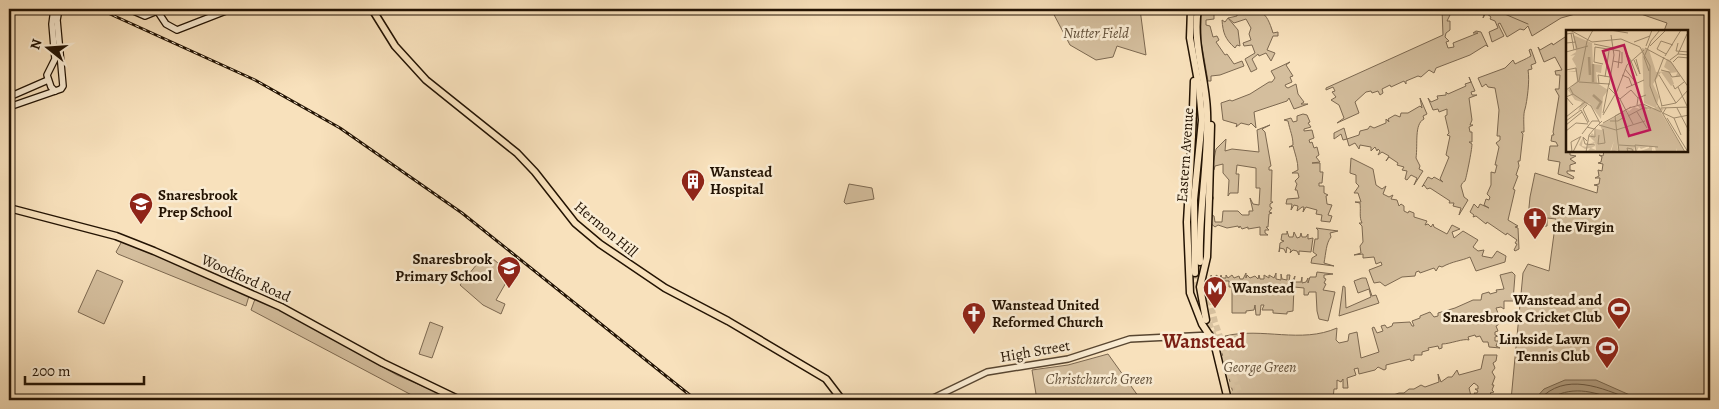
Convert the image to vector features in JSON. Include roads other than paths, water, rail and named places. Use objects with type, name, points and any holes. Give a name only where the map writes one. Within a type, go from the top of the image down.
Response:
[{"type":"main road","points":[[9,107],[64,86],[52,24],[54,9]]},
{"type":"main road","points":[[54,91],[48,80],[48,72],[58,59],[57,20],[59,9]]},
{"type":"main road","points":[[129,9],[147,16],[157,10],[166,24],[172,29],[182,28],[231,9]]},
{"type":"main road","points":[[138,11],[148,9]]},
{"type":"main road","name":"Hermon Hill","points":[[372,9],[395,46],[426,80],[522,158],[575,223],[600,244],[665,288],[728,321],[826,379],[842,400]]},
{"type":"main road","name":"Eastern Avenue","points":[[1190,9],[1189,29],[1200,94],[1202,120],[1193,221],[1195,273]]},
{"type":"main road","name":"Eastern Avenue","points":[[1198,9],[1197,38],[1206,92],[1207,127],[1200,207],[1200,262]]},
{"type":"main road","points":[[1192,53],[1195,96],[1188,222],[1189,278],[1196,285],[1200,296],[1208,332],[1228,400]]},
{"type":"main road","points":[[52,67],[57,67],[62,71]]},
{"type":"main road","points":[[9,97],[48,80]]},
{"type":"main road","points":[[26,90],[30,100]]},
{"type":"main road","points":[[1206,92],[1211,128],[1207,257],[1203,273],[1196,285],[1190,288],[1202,324],[1208,332]]},
{"type":"main road","name":"Woodford Road","points":[[9,208],[116,236],[154,250],[281,307],[383,363],[460,400]]},
{"type":"main road","points":[[1192,296],[1200,296]]},
{"type":"street","name":"High Street","points":[[929,400],[987,372],[1074,358],[1130,339],[1208,332]]},
{"type":"water","points":[[1565,380],[1596,380],[1641,400],[1534,400],[1544,389]]},
{"type":"waterway","points":[[1493,9],[1528,24]]},
{"type":"tunnel","points":[[1195,273],[1199,290]]},
{"type":"tunnel","points":[[1203,273],[1215,322],[1242,400]]},
{"type":"tunnel","points":[[1206,314],[1237,400]]},
{"type":"railway","points":[[99,9],[255,80],[340,128],[462,213],[696,400]]},
{"type":"place","name":"Wanstead Hospital","points":[[693,202]]},
{"type":"place","name":"Snaresbrook Prep School","points":[[141,225]]},
{"type":"place","name":"St Mary the Virgin","points":[[1535,240]]},
{"type":"place","name":"Snaresbrook Primary School","points":[[509,289]]},
{"type":"place","name":"Wanstead","points":[[1215,309]]},
{"type":"place","name":"Wanstead and Snaresbrook Cricket Club","points":[[1619,330]]},
{"type":"place","name":"Wanstead United Reformed Church","points":[[974,335]]},
{"type":"place","name":"Linkside Lawn Tennis Club","points":[[1607,369]]},
{"type":"district","name":"Wanstead","points":[[1204,341]]},
{"type":"park label","name":"Nutter Field","points":[[1096,33]]},
{"type":"park label","name":"George Green","points":[[1260,367]]},
{"type":"park label","name":"Christchurch Green","points":[[1099,379]]}]
